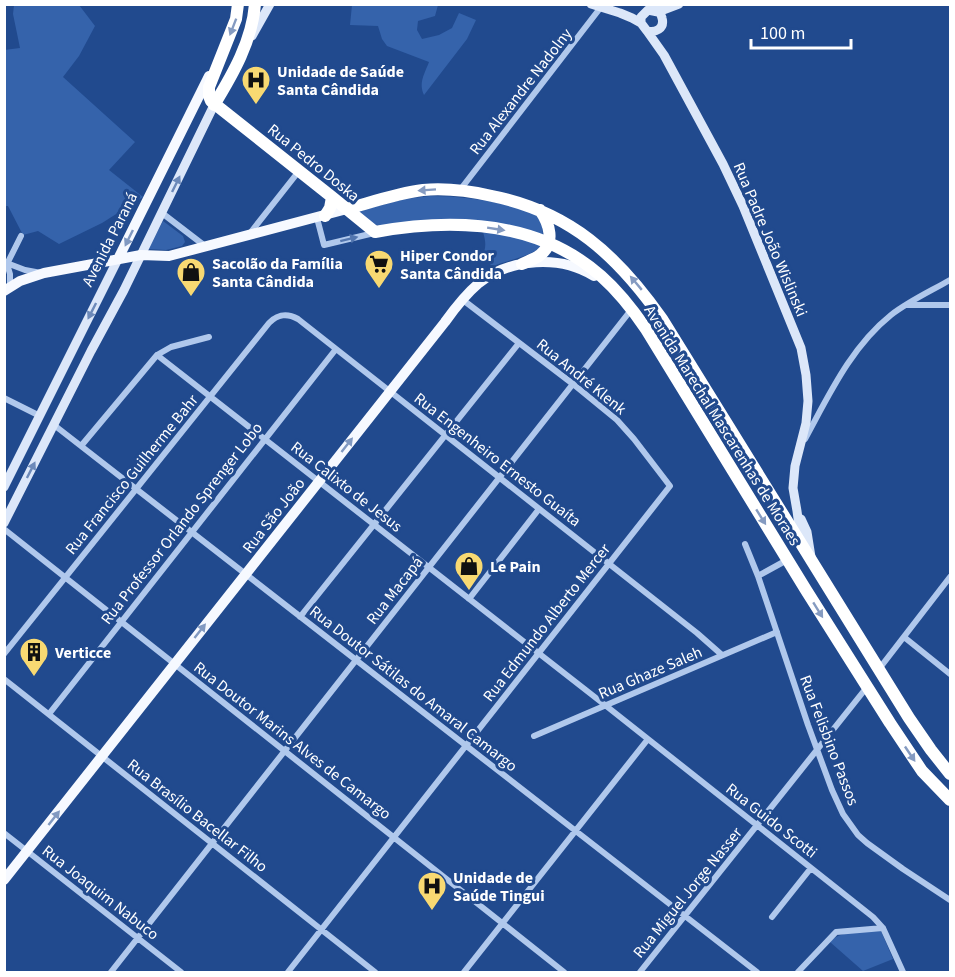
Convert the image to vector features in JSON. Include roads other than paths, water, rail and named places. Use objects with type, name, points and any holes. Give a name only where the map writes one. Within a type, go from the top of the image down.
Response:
[{"type":"highway","name":"Avenida Paraná","points":[[223,48],[236,19],[238,4]]},
{"type":"highway","points":[[218,95],[241,57],[249,36],[255,4]]},
{"type":"highway","points":[[223,48],[209,87],[218,95],[232,117]]},
{"type":"highway","name":"Rua Pedro Doska","points":[[218,95],[232,117],[375,232]]},
{"type":"highway","name":"Avenida Marechal Mascarenhas de Moraes","points":[[347,209],[409,192],[459,190],[505,198],[540,210],[568,225],[600,247],[626,272],[671,331],[876,666],[931,750],[951,774]]},
{"type":"highway","points":[[321,217],[330,208],[332,197],[351,202],[369,203]]},
{"type":"highway","points":[[522,264],[545,251],[549,242],[549,227],[540,210]]},
{"type":"highway","name":"Avenida Marechal Mascarenhas de Moraes","points":[[375,232],[411,226],[456,225],[516,232],[549,242],[582,261],[611,286],[646,329],[890,723],[922,771],[951,800]]},
{"type":"highway","points":[[742,486],[757,481],[765,487]]},
{"type":"highway","points":[[801,545],[806,590]]},
{"type":"highway","points":[[867,687],[876,666]]},
{"type":"highway","points":[[890,723],[903,722],[909,718]]},
{"type":"main road","points":[[241,57],[270,4]]},
{"type":"main road","name":"Rua Padre João Wislinski","points":[[591,4],[620,13],[645,17],[733,184],[801,348],[808,388],[806,423],[793,477],[797,511]]},
{"type":"main road","points":[[659,16],[652,10],[645,17],[653,32],[659,16],[679,4]]},
{"type":"main road","points":[[659,16],[685,4]]},
{"type":"main road","name":"Rua Padre João Wislinski","points":[[659,16],[664,55]]},
{"type":"main road","name":"Avenida Paraná","points":[[4,487],[223,48]]},
{"type":"main road","points":[[4,523],[136,256],[162,213],[218,95]]},
{"type":"main road","name":"Avenida Marechal Mascarenhas de Moraes","points":[[7,289],[20,281],[44,273],[118,258],[165,256],[347,209]]},
{"type":"main road","name":"Rua São João","points":[[4,880],[390,391],[477,285],[504,269],[542,262],[571,265],[611,286]]},
{"type":"main road","points":[[797,511],[801,545]]},
{"type":"main road","points":[[797,511],[807,532],[812,562]]},
{"type":"street","name":"Rua Alexandre Nadolny","points":[[459,190],[602,8]]},
{"type":"street","points":[[249,235],[299,171]]},
{"type":"street","points":[[162,213],[206,246]]},
{"type":"street","name":"Avenida Marechal Mascarenhas de Moraes","points":[[321,217],[324,245],[375,232]]},
{"type":"street","points":[[7,289],[10,274],[6,263],[21,237]]},
{"type":"street","points":[[6,263],[25,270],[44,273]]},
{"type":"street","points":[[800,447],[850,359],[861,345],[893,313],[951,280]]},
{"type":"street","name":"Rua André Klenk","points":[[463,300],[573,384],[626,429],[670,486]]},
{"type":"street","points":[[906,305],[951,305]]},
{"type":"street","name":"Rua Macapá","points":[[111,972],[632,309]]},
{"type":"street","name":"Rua Engenheiro Ernesto Guaíta","points":[[282,315],[298,319],[697,633],[722,656]]},
{"type":"street","name":"Rua Francisco Guilherme Bahr","points":[[4,654],[269,323],[282,315]]},
{"type":"street","points":[[81,446],[157,355],[171,347],[209,337]]},
{"type":"street","points":[[300,616],[519,343]]},
{"type":"street","name":"Rua Professor Orlando Sprenger Lobo","points":[[49,714],[336,349]]},
{"type":"street","name":"Rua Calixto de Jesus","points":[[157,355],[605,705]]},
{"type":"street","points":[[4,398],[40,416]]},
{"type":"street","name":"Rua Doutor Sátilas do Amaral Camargo","points":[[54,425],[757,972]]},
{"type":"street","name":"Rua Edmundo Alberto Mercer","points":[[288,972],[670,486]]},
{"type":"street","points":[[469,599],[539,508]]},
{"type":"street","name":"Rua Doutor Marins Alves de Camargo","points":[[4,529],[564,972]]},
{"type":"street","name":"Rua Felisbino Passos","points":[[745,543],[817,749],[843,814],[858,835],[878,852],[951,900]]},
{"type":"street","points":[[758,576],[788,560]]},
{"type":"street","points":[[876,666],[904,637],[951,578]]},
{"type":"street","name":"Rua Ghaze Saleh","points":[[534,736],[777,632]]},
{"type":"street","points":[[904,637],[951,674]]},
{"type":"street","name":"Rua Brasílio Bacellar Filho","points":[[4,679],[375,972]]},
{"type":"street","name":"Rua Miguel Jorge Nasser","points":[[640,972],[867,687]]},
{"type":"street","name":"Rua Guido Scotti","points":[[605,705],[873,917],[883,928],[903,972]]},
{"type":"street","points":[[464,972],[648,739]]},
{"type":"street","name":"Rua Joaquim Nabuco","points":[[4,833],[181,972]]},
{"type":"street","points":[[772,917],[811,868]]},
{"type":"street","points":[[798,972],[836,932],[883,928]]},
{"type":"place","name":"Unidade de Saúde Santa Cândida","points":[[256,106]]},
{"type":"place","name":"Hiper Condor Santa Cândida","points":[[379,290]]},
{"type":"place","name":"Sacolão da Família Santa Cândida","points":[[191,298]]},
{"type":"place","name":"Le Pain","points":[[469,592]]},
{"type":"place","name":"Verticce","points":[[34,678]]},
{"type":"place","name":"Unidade de Saúde Tingui","points":[[432,912]]}]
